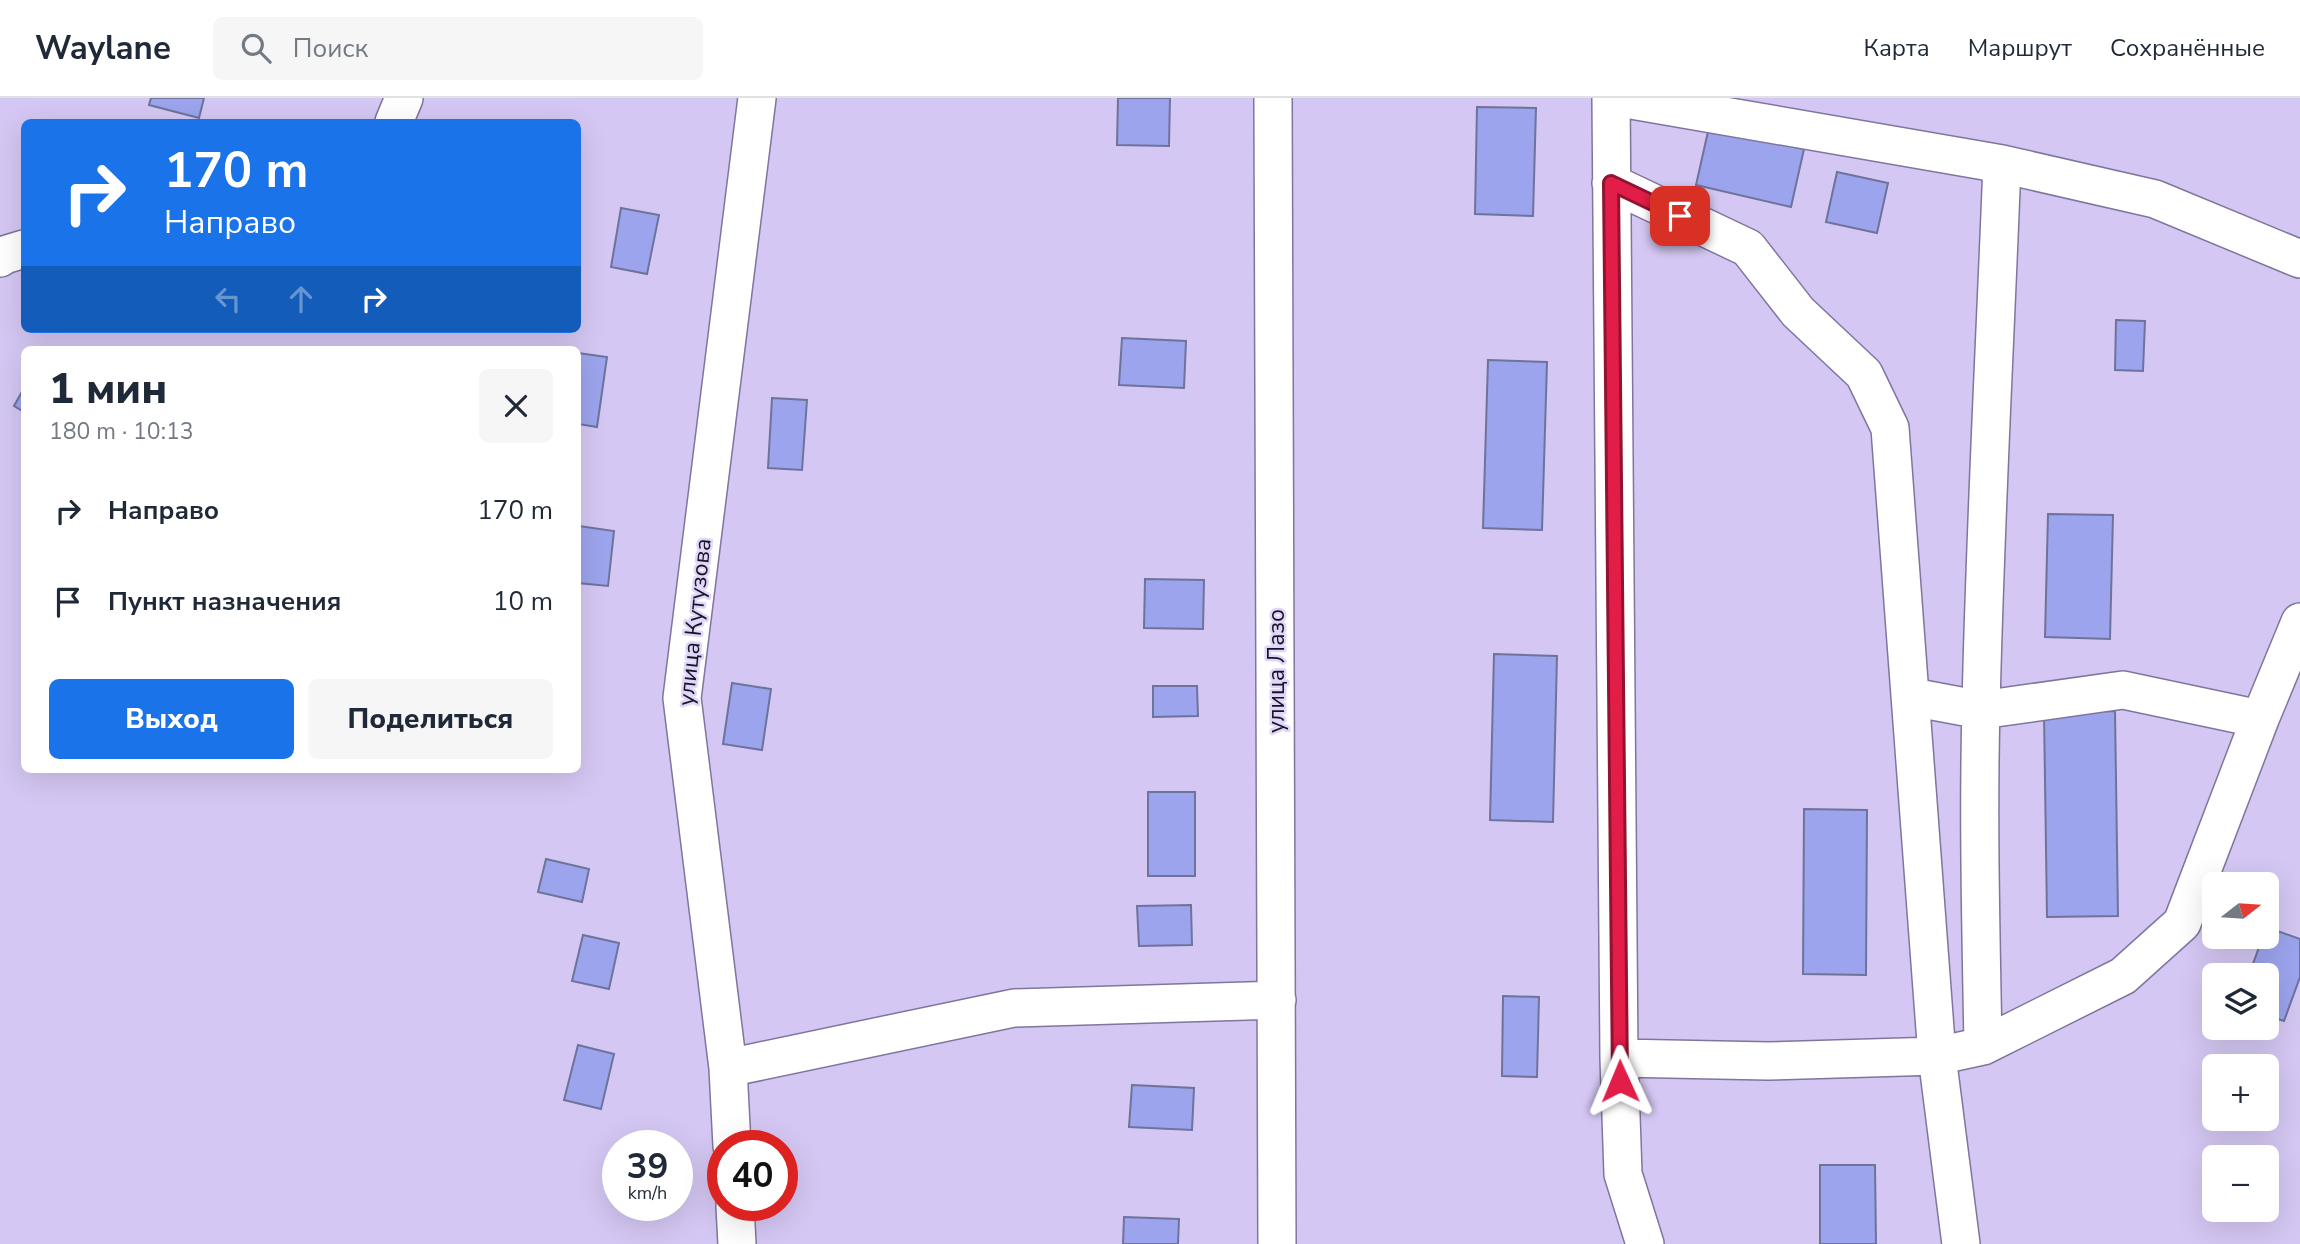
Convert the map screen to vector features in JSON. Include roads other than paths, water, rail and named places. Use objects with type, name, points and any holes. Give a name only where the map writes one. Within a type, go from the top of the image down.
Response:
[{"type":"street","points":[[395,119],[404,98]]},
{"type":"street","name":"улица Кутузова","points":[[731,1130],[728,1068],[682,698],[757,98]]},
{"type":"street","name":"улица Лазо","points":[[1273,98],[1277,1244]]},
{"type":"street","points":[[1611,98],[1619,1058],[1623,1174],[1645,1244]]},
{"type":"street","points":[[1620,98],[2002,164],[2155,199],[2300,259]]},
{"type":"street","points":[[1983,1045],[1980,900],[1981,710],[1987,495],[2002,164]]},
{"type":"street","points":[[1611,183],[1748,248],[1798,312],[1864,374],[1890,428],[1937,1056],[1961,1244]]},
{"type":"street","points":[[0,258],[21,250]]},
{"type":"street","points":[[1619,1058],[1768,1061],[1937,1056],[1983,1045],[2123,976],[2182,923],[2300,622]]},
{"type":"street","points":[[1912,697],[1981,710],[2123,690],[2260,719]]},
{"type":"street","points":[[728,1068],[1014,1008],[1278,1000]]},
{"type":"street","points":[[736,1221],[737,1244]]}]
